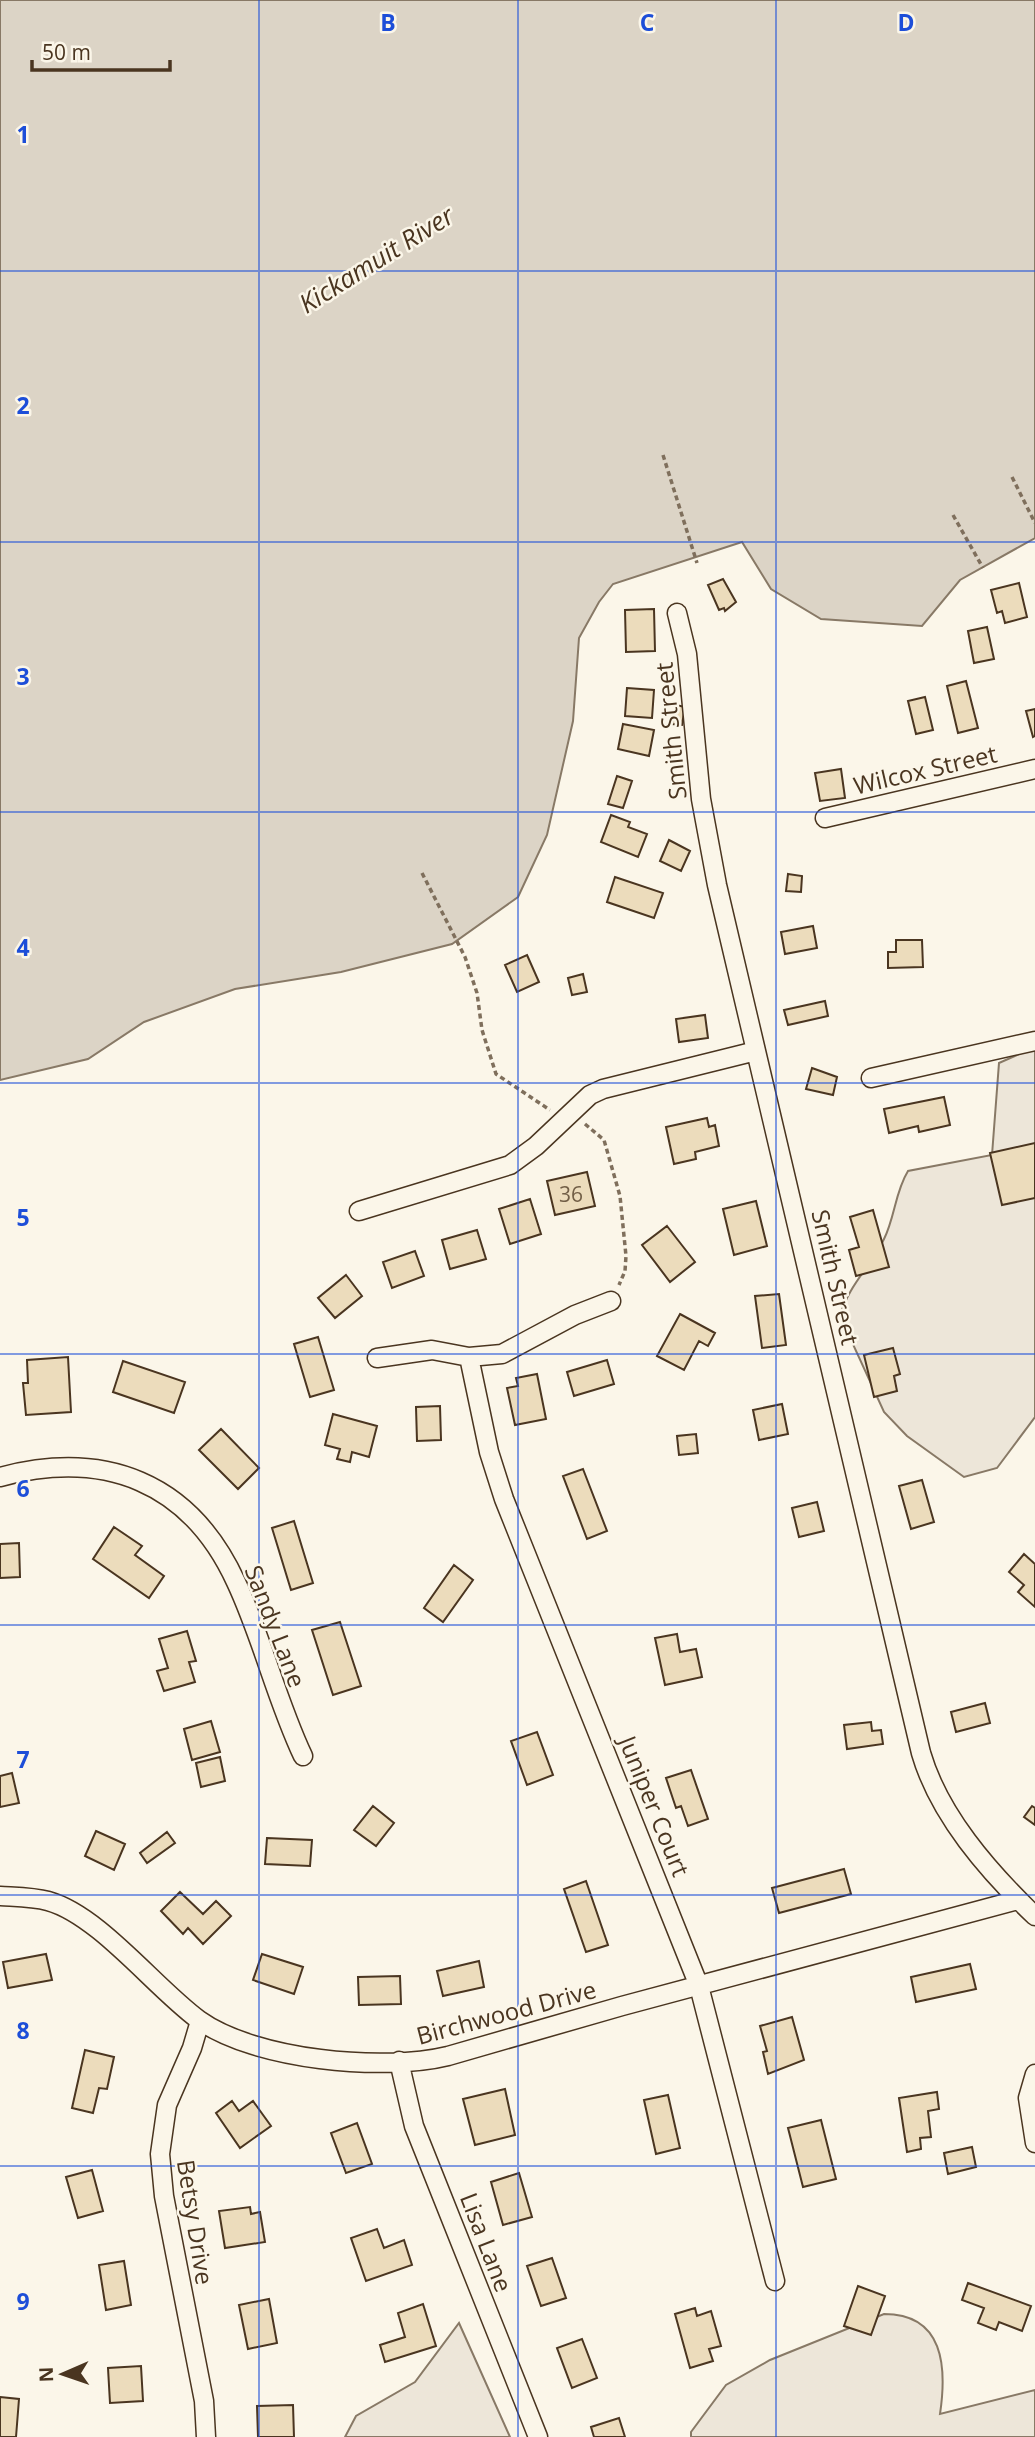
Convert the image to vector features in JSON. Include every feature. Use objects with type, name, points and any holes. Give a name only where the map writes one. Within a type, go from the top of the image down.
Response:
[{"type":"street","name":"Smith Street","points":[[677,613],[687,654],[707,835],[755,1051],[928,1777],[946,1811],[1018,1900],[1035,1916]]},
{"type":"street","name":"Wilcox Street","points":[[825,818],[1035,769]]},
{"type":"street","points":[[871,1078],[1035,1041]]},
{"type":"street","points":[[359,1211],[510,1165],[536,1146],[590,1095],[603,1089],[755,1051]]},
{"type":"street","points":[[377,1358],[432,1350],[469,1357],[502,1354],[575,1315],[611,1301]]},
{"type":"street","name":"Juniper Court","points":[[469,1357],[489,1452],[504,1500],[699,1986],[775,2281]]},
{"type":"street","name":"Sandy Lane","points":[[0,1477],[43,1468],[93,1468],[125,1474],[145,1482],[181,1507],[211,1538],[237,1585],[273,1685],[303,1756]]},
{"type":"street","name":"Birchwood Drive","points":[[0,1896],[48,1901],[83,1919],[200,2021],[281,2052],[374,2064],[422,2063],[1018,1900]]},
{"type":"street","name":"Betsy Drive","points":[[200,2021],[192,2048],[167,2105],[160,2154],[164,2196],[204,2401],[206,2437]]},
{"type":"street","name":"Lisa Lane","points":[[399,2062],[414,2126],[538,2437]]},
{"type":"street","points":[[1035,2074],[1028,2098],[1035,2143]]},
{"type":"path","points":[[663,455],[697,563]]},
{"type":"path","points":[[1012,477],[1035,523]]},
{"type":"path","points":[[953,515],[983,568]]},
{"type":"path","points":[[422,873],[458,949]]},
{"type":"shaded area","points":[[1035,1047],[1035,1417],[997,1468],[964,1477],[907,1436],[884,1412],[840,1316],[848,1295],[884,1239],[900,1187],[908,1171],[992,1155],[999,1063]]},
{"type":"shaded area","points":[[884,2314],[904,2316],[919,2323],[930,2333],[941,2362],[943,2379],[940,2414],[1035,2390],[1035,2437],[691,2437],[691,2432],[726,2385],[770,2360]]},
{"type":"shaded area","points":[[459,2323],[510,2437],[345,2437],[356,2416],[415,2382]]},
{"type":"water","name":"Kickamuit River","points":[[0,0],[1035,0],[1035,538],[960,580],[922,626],[821,619],[771,589],[742,542],[613,584],[599,602],[579,638],[573,721],[547,835],[518,897],[452,944],[341,972],[235,989],[144,1022],[88,1059],[0,1080]]},
{"type":"building","points":[[723,579],[736,602],[725,611],[724,608],[719,610],[708,585]]},
{"type":"building","points":[[1019,583],[1027,617],[1005,623],[1002,611],[997,613],[991,590]]},
{"type":"building","points":[[654,609],[655,651],[626,652],[625,610]]},
{"type":"building","points":[[987,627],[994,659],[974,663],[968,631]]},
{"type":"building","points":[[966,681],[978,728],[958,733],[947,686]]},
{"type":"building","points":[[627,688],[654,690],[652,718],[625,716]]},
{"type":"building","points":[[925,697],[933,730],[916,734],[908,701]]},
{"type":"building","points":[[676,705],[685,707],[682,725],[672,724]]},
{"type":"building","points":[[1035,709],[1035,736],[1033,737],[1026,711]]},
{"type":"building","points":[[623,724],[654,730],[649,756],[618,749]]},
{"type":"building","points":[[841,769],[845,798],[820,801],[815,773]]},
{"type":"building","points":[[617,776],[632,781],[623,808],[608,804]]},
{"type":"building","points":[[611,815],[630,822],[628,827],[647,834],[638,857],[601,842]]},
{"type":"building","points":[[669,840],[690,851],[681,871],[660,861]]},
{"type":"building","points":[[788,874],[802,876],[801,892],[786,891]]},
{"type":"building","points":[[615,877],[663,893],[654,918],[607,902]]},
{"type":"building","points":[[813,926],[817,948],[785,954],[781,932]]},
{"type":"building","points":[[896,940],[922,940],[923,967],[888,968],[888,952],[896,952]]},
{"type":"building","points":[[527,955],[539,982],[517,992],[505,965]]},
{"type":"building","points":[[583,974],[587,992],[572,995],[568,978]]},
{"type":"building","points":[[825,1001],[828,1016],[788,1025],[784,1010]]},
{"type":"building","points":[[705,1015],[708,1038],[679,1042],[676,1019]]},
{"type":"building","points":[[812,1068],[837,1077],[833,1095],[806,1089]]},
{"type":"building","points":[[944,1097],[950,1125],[919,1132],[918,1126],[889,1133],[884,1109]]},
{"type":"building","points":[[707,1118],[709,1127],[715,1125],[719,1146],[695,1152],[696,1159],[674,1164],[666,1127]]},
{"type":"building","points":[[1035,1143],[1035,1198],[1002,1205],[990,1153]]},
{"type":"building","points":[[587,1172],[595,1206],[555,1215],[547,1181]]},
{"type":"building","points":[[530,1199],[541,1234],[510,1244],[499,1209]]},
{"type":"building","points":[[756,1201],[767,1246],[734,1255],[723,1209]]},
{"type":"building","points":[[873,1210],[889,1267],[856,1276],[849,1250],[859,1247],[850,1217]]},
{"type":"building","points":[[667,1226],[695,1262],[670,1282],[642,1245]]},
{"type":"building","points":[[477,1230],[486,1259],[450,1269],[442,1240]]},
{"type":"building","points":[[415,1251],[424,1276],[392,1288],[383,1262]]},
{"type":"building","points":[[346,1275],[362,1296],[335,1318],[318,1298]]},
{"type":"building","points":[[779,1294],[786,1345],[762,1348],[755,1296]]},
{"type":"building","points":[[680,1314],[715,1333],[708,1346],[699,1341],[684,1370],[657,1356]]},
{"type":"building","points":[[318,1337],[334,1390],[310,1397],[294,1344]]},
{"type":"building","points":[[893,1348],[900,1374],[894,1376],[897,1391],[874,1397],[864,1355]]},
{"type":"building","points":[[68,1357],[71,1412],[26,1415],[23,1383],[28,1383],[27,1360]]},
{"type":"building","points":[[607,1360],[614,1384],[574,1396],[567,1372]]},
{"type":"building","points":[[123,1361],[185,1382],[174,1413],[113,1392]]},
{"type":"building","points":[[537,1374],[546,1419],[515,1425],[507,1388],[518,1386],[516,1378]]},
{"type":"building","points":[[782,1404],[788,1434],[759,1440],[753,1410]]},
{"type":"building","points":[[440,1406],[441,1440],[417,1441],[416,1407]]},
{"type":"building","points":[[333,1414],[377,1426],[369,1457],[352,1452],[350,1462],[337,1459],[340,1449],[325,1445]]},
{"type":"building","points":[[221,1429],[259,1468],[238,1489],[199,1450]]},
{"type":"building","points":[[696,1434],[698,1453],[679,1455],[677,1436]]},
{"type":"building","points":[[583,1469],[607,1531],[587,1539],[563,1476]]},
{"type":"building","points":[[922,1480],[934,1522],[911,1529],[899,1486]]},
{"type":"building","points":[[817,1502],[824,1531],[799,1537],[792,1508]]},
{"type":"building","points":[[294,1521],[313,1583],[291,1590],[272,1528]]},
{"type":"building","points":[[114,1527],[142,1546],[135,1555],[164,1576],[149,1598],[93,1559]]},
{"type":"building","points":[[19,1543],[20,1577],[0,1578],[0,1544]]},
{"type":"building","points":[[1024,1554],[1035,1564],[1035,1607],[1018,1592],[1024,1585],[1009,1572]]},
{"type":"building","points":[[454,1565],[473,1580],[443,1622],[424,1608]]},
{"type":"building","points":[[340,1622],[361,1686],[333,1695],[312,1630]]},
{"type":"building","points":[[187,1631],[196,1661],[189,1662],[195,1682],[164,1691],[157,1671],[168,1668],[159,1639]]},
{"type":"building","points":[[677,1634],[680,1652],[696,1649],[702,1677],[665,1685],[655,1638]]},
{"type":"building","points":[[985,1703],[990,1723],[956,1732],[951,1712]]},
{"type":"building","points":[[211,1721],[220,1752],[192,1760],[184,1729]]},
{"type":"building","points":[[871,1722],[872,1731],[881,1730],[883,1744],[847,1749],[844,1725]]},
{"type":"building","points":[[537,1732],[553,1775],[527,1785],[511,1741]]},
{"type":"building","points":[[220,1757],[225,1781],[201,1787],[196,1763]]},
{"type":"building","points":[[691,1770],[708,1819],[688,1826],[681,1806],[676,1808],[666,1778]]},
{"type":"building","points":[[12,1773],[19,1803],[0,1807],[0,1776]]},
{"type":"building","points":[[373,1806],[394,1823],[376,1846],[354,1830]]},
{"type":"building","points":[[1032,1806],[1035,1808],[1035,1825],[1024,1817]]},
{"type":"building","points":[[96,1831],[125,1844],[114,1870],[85,1856]]},
{"type":"building","points":[[167,1832],[175,1843],[147,1863],[140,1853]]},
{"type":"building","points":[[267,1838],[312,1840],[310,1866],[265,1864]]},
{"type":"building","points":[[844,1869],[851,1894],[779,1913],[772,1888]]},
{"type":"building","points":[[586,1881],[608,1945],[586,1952],[564,1889]]},
{"type":"building","points":[[180,1892],[203,1914],[216,1901],[231,1916],[203,1944],[188,1928],[183,1934],[161,1911]]},
{"type":"building","points":[[46,1954],[52,1980],[8,1988],[3,1962]]},
{"type":"building","points":[[262,1954],[303,1967],[294,1994],[253,1980]]},
{"type":"building","points":[[479,1961],[484,1987],[443,1996],[437,1971]]},
{"type":"building","points":[[970,1964],[976,1989],[916,2002],[911,1977]]},
{"type":"building","points":[[400,1976],[401,2004],[359,2005],[358,1977]]},
{"type":"building","points":[[792,2017],[804,2060],[768,2074],[763,2052],[767,2051],[760,2026]]},
{"type":"building","points":[[85,2050],[114,2057],[107,2089],[99,2088],[93,2113],[72,2108]]},
{"type":"building","points":[[505,2089],[515,2135],[475,2145],[463,2099]]},
{"type":"building","points":[[937,2092],[939,2109],[928,2111],[931,2137],[920,2138],[921,2149],[907,2152],[899,2098]]},
{"type":"building","points":[[668,2095],[680,2148],[656,2154],[644,2100]]},
{"type":"building","points":[[232,2101],[239,2111],[253,2101],[271,2126],[240,2148],[216,2113]]},
{"type":"building","points":[[821,2120],[836,2179],[803,2187],[788,2128]]},
{"type":"building","points":[[357,2123],[372,2164],[346,2173],[331,2133]]},
{"type":"building","points":[[972,2147],[976,2167],[948,2174],[944,2153]]},
{"type":"building","points":[[92,2170],[103,2211],[78,2218],[66,2177]]},
{"type":"building","points":[[519,2173],[532,2217],[503,2225],[491,2182]]},
{"type":"building","points":[[250,2207],[251,2214],[260,2212],[265,2242],[225,2248],[219,2211]]},
{"type":"building","points":[[377,2229],[384,2248],[404,2240],[412,2265],[366,2281],[351,2238]]},
{"type":"building","points":[[552,2258],[566,2298],[541,2306],[527,2266]]},
{"type":"building","points":[[124,2261],[131,2305],[106,2310],[99,2265]]},
{"type":"building","points":[[968,2283],[1031,2306],[1022,2331],[999,2322],[996,2330],[978,2323],[984,2308],[962,2300]]},
{"type":"building","points":[[858,2286],[885,2296],[871,2335],[844,2326]]},
{"type":"building","points":[[269,2299],[277,2343],[248,2349],[239,2305]]},
{"type":"building","points":[[423,2304],[436,2346],[385,2362],[380,2345],[405,2337],[398,2313]]},
{"type":"building","points":[[695,2308],[697,2316],[711,2311],[721,2346],[709,2349],[713,2361],[690,2368],[675,2314]]},
{"type":"building","points":[[582,2339],[597,2378],[572,2388],[557,2348]]},
{"type":"building","points":[[141,2366],[143,2401],[110,2403],[108,2368]]},
{"type":"building","points":[[0,2397],[19,2399],[16,2437],[0,2437]]},
{"type":"building","points":[[293,2405],[294,2437],[258,2437],[257,2406]]},
{"type":"building","points":[[619,2418],[625,2437],[594,2437],[591,2427]]}]
